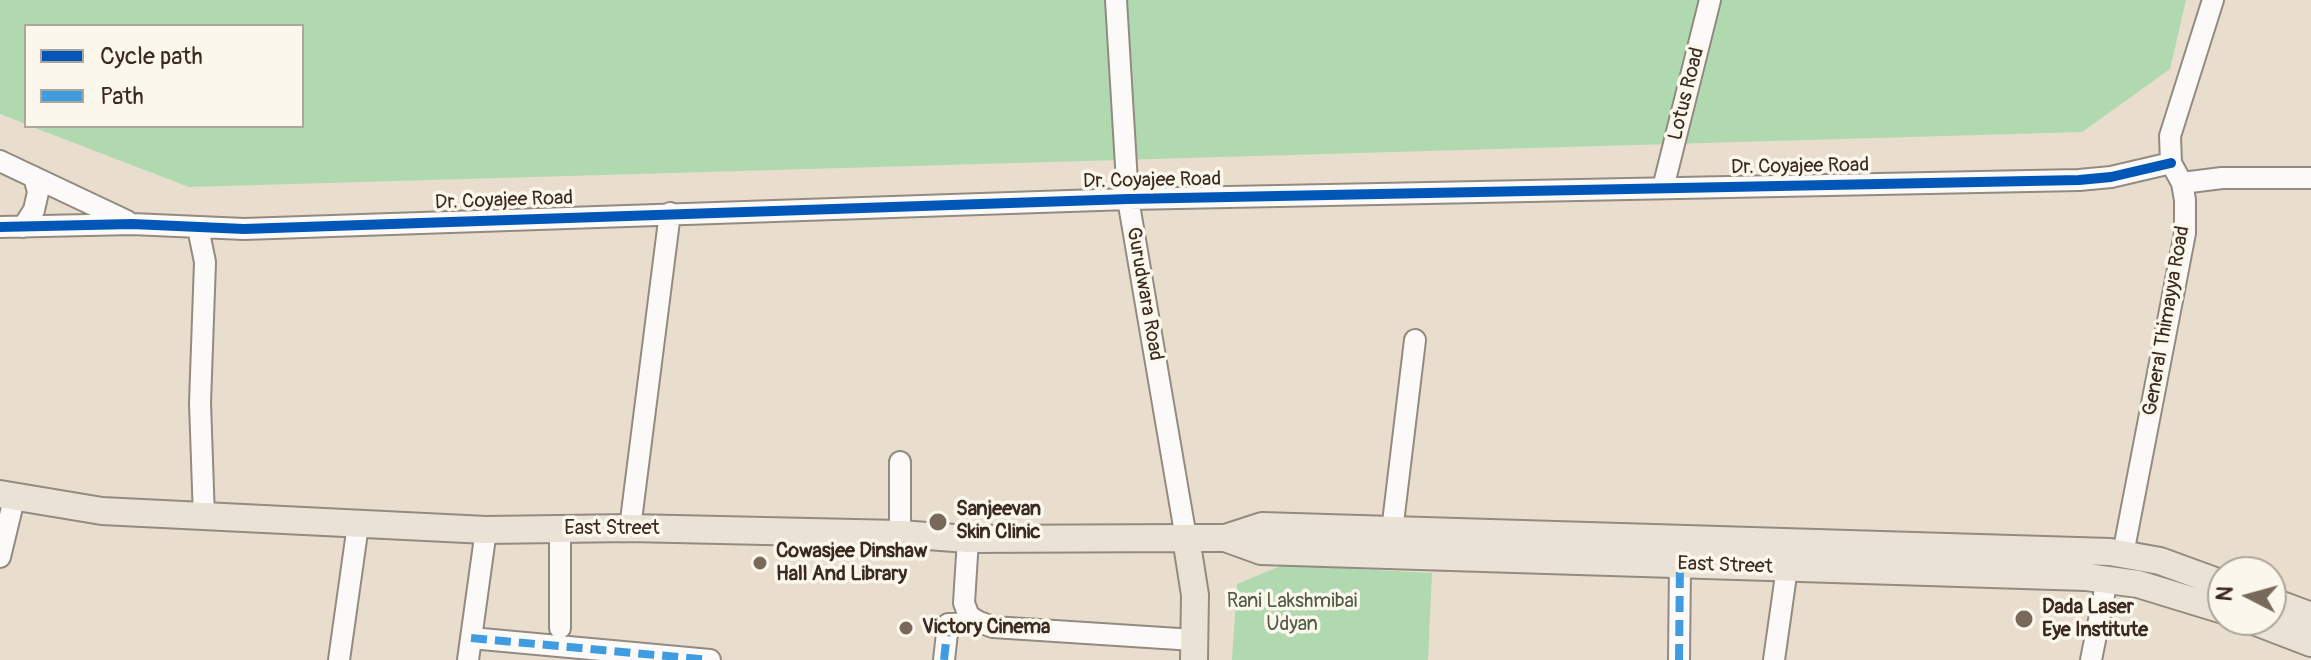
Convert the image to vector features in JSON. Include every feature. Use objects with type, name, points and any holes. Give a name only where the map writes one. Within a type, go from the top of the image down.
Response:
[{"type":"main road","name":"East Street","points":[[8,494],[102,511],[486,530],[630,528],[900,534],[968,539],[1225,538],[1262,526],[2123,554],[2160,561],[2207,578]]},
{"type":"main road","points":[[1186,538],[1195,595],[1194,650]]},
{"type":"main road","name":"East Street","points":[[1225,538],[1261,551],[2107,580],[2138,584],[2207,605]]},
{"type":"main road","points":[[2287,607],[2311,616]]},
{"type":"main road","points":[[2287,634],[2311,643]]},
{"type":"street","name":"Gurudwara Road","points":[[1116,0],[1128,199],[1186,538]]},
{"type":"street","name":"Lotus Road","points":[[1663,188],[1710,0]]},
{"type":"street","points":[[2171,163],[2170,136],[2174,117],[2213,0]]},
{"type":"street","points":[[0,161],[132,224]]},
{"type":"street","name":"Dr. Coyajee Road","points":[[0,227],[132,224],[244,229],[1128,199],[2079,180],[2111,177],[2171,163]]},
{"type":"street","name":"General Thimayya Road","points":[[2123,554],[2185,233],[2182,183],[2171,163]]},
{"type":"street","points":[[23,227],[34,210],[38,192],[34,177]]},
{"type":"street","points":[[2182,183],[2222,178],[2311,178]]},
{"type":"street","points":[[630,528],[670,213]]},
{"type":"street","points":[[198,228],[205,262],[200,403],[204,518]]},
{"type":"street","points":[[1392,531],[1415,340]]},
{"type":"street","points":[[900,462],[900,534]]},
{"type":"street","points":[[0,557],[8,494]]},
{"type":"street","points":[[339,660],[358,525]]},
{"type":"street","points":[[560,529],[560,628]]},
{"type":"street","points":[[468,660],[486,530]]},
{"type":"street","points":[[968,539],[964,603],[969,616],[982,623],[993,627],[1194,650]]},
{"type":"street","points":[[1679,660],[1680,564]]},
{"type":"street","points":[[1774,660],[1787,568]]},
{"type":"street","points":[[2091,660],[2107,580]]},
{"type":"street","points":[[944,660],[948,624],[982,623]]},
{"type":"street","points":[[471,638],[710,660]]},
{"type":"green space","points":[[0,0],[2186,0],[2170,69],[2082,132],[189,187],[35,128],[304,128],[304,24],[24,24],[24,123],[0,114]]},
{"type":"green space","name":"Rani Lakshmibai Udyan","points":[[1283,565],[1432,573],[1428,660],[1232,660],[1237,584]]},
{"type":"marked path","points":[[1679,660],[1680,564]]},
{"type":"marked path","points":[[944,660],[948,624],[982,623]]},
{"type":"marked path","points":[[471,638],[710,660]]},
{"type":"cycle path","points":[[0,227],[132,224],[244,229],[1128,199],[2079,180],[2111,177],[2171,163]]},
{"type":"place","name":"Sanjeevan Skin Clinic","points":[[938,522]]},
{"type":"place","name":"Cowasjee Dinshaw Hall And Library","points":[[760,563]]},
{"type":"place","name":"Dada Laser Eye Institute","points":[[2024,619]]},
{"type":"place","name":"Victory Cinema","points":[[906,628]]}]
